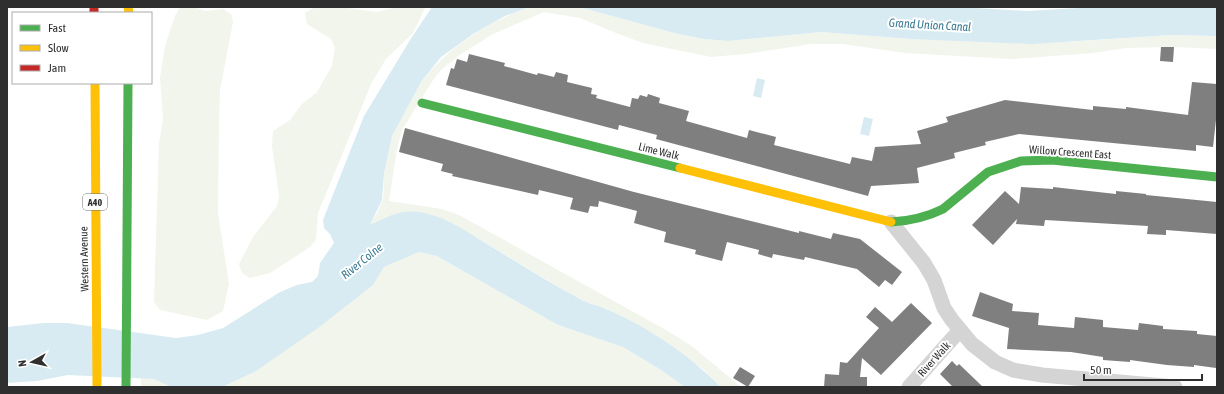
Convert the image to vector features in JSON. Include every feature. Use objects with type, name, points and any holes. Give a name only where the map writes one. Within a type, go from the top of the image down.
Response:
[{"type":"main road","name":"Western Avenue","points":[[95,84],[97,387]]},
{"type":"main road","points":[[126,387],[128,84]]},
{"type":"main road","name":"Lime Walk","points":[[422,103],[891,222]]},
{"type":"main road","name":"Willow Crescent East","points":[[891,222],[910,220],[936,213],[988,172],[1021,161],[1052,160],[1217,177]]},
{"type":"street","points":[[891,222],[924,263],[934,280],[944,308],[960,330],[985,355],[995,362],[1012,370],[1042,376],[1176,387]]},
{"type":"street","name":"River Walk","points":[[909,387],[960,330]]},
{"type":"shaded area","points":[[180,7],[194,7],[205,11],[223,9],[231,14],[233,22],[220,90],[219,122],[218,213],[229,284],[223,311],[207,320],[160,310],[154,302],[159,144],[163,118],[160,78],[165,46],[175,16]]},
{"type":"shaded area","points":[[340,7],[377,12],[397,7],[425,8],[413,33],[386,59],[372,82],[318,213],[316,240],[310,247],[270,273],[250,278],[242,273],[239,264],[253,237],[277,206],[279,196],[272,146],[273,131],[290,120],[301,105],[317,92],[332,66],[335,48],[331,39],[307,24],[305,13],[313,8]]},
{"type":"shaded area","points":[[529,7],[579,7],[678,34],[704,39],[728,41],[821,32],[911,39],[1067,42],[1170,35],[1217,36],[1217,49],[1174,47],[1126,48],[1093,53],[1011,59],[905,53],[843,44],[811,44],[746,54],[711,57],[643,43],[580,18],[544,12],[493,34],[461,54],[442,69],[433,80],[402,130],[397,149],[389,201],[442,209],[459,215],[666,330],[693,347],[741,387],[721,387],[704,370],[657,336],[607,309],[579,299],[471,234],[369,226],[383,199],[384,174],[392,136],[402,113],[414,92],[429,73],[464,41],[506,16]]},
{"type":"shaded area","points":[[419,252],[437,256],[558,325],[623,347],[661,370],[685,387],[222,387],[373,285],[384,267]]},
{"type":"shaded area","points":[[141,378],[154,379],[171,387],[141,387]]},
{"type":"water","name":"River Colne","points":[[432,7],[529,7],[505,16],[473,34],[441,57],[421,82],[392,136],[384,173],[382,200],[370,225],[402,212],[424,213],[449,221],[581,300],[622,316],[652,333],[682,353],[721,387],[685,387],[661,370],[623,347],[558,325],[437,256],[419,252],[384,267],[373,285],[318,328],[256,371],[222,387],[171,387],[154,379],[68,375],[37,381],[7,383],[7,327],[44,323],[67,323],[176,338],[198,335],[223,328],[280,292],[297,285],[312,282],[318,276],[320,263],[334,243],[330,234],[324,228],[323,220],[364,116]]},
{"type":"water","name":"Grand Union Canal","points":[[579,7],[958,7],[1027,11],[1096,7],[1217,7],[1217,36],[1170,35],[1032,44],[911,39],[821,32],[728,41],[704,39],[678,34]]},
{"type":"water","points":[[757,78],[765,80],[761,98],[753,96]]},
{"type":"water","points":[[864,117],[873,119],[869,136],[860,134]]},
{"type":"building","points":[[1161,47],[1174,47],[1173,62],[1160,61]]},
{"type":"building","points":[[469,54],[505,63],[504,66],[537,75],[538,73],[554,77],[556,72],[568,75],[567,82],[592,88],[591,94],[597,95],[596,98],[630,107],[632,98],[638,99],[640,95],[647,97],[648,94],[660,98],[659,103],[689,111],[686,121],[747,138],[749,130],[776,137],[774,145],[850,164],[852,157],[872,161],[875,147],[921,144],[917,131],[948,122],[946,117],[1005,100],[1093,110],[1093,106],[1126,109],[1126,107],[1188,115],[1192,82],[1217,84],[1217,111],[1213,147],[1196,145],[1196,151],[1019,134],[985,142],[986,145],[954,153],[955,158],[917,168],[919,183],[871,186],[868,196],[656,139],[657,135],[619,125],[618,130],[446,85],[451,68],[454,69],[457,59],[467,62]]},
{"type":"building","points":[[405,128],[634,192],[799,233],[799,231],[831,239],[833,233],[860,239],[902,272],[892,285],[885,280],[879,287],[857,269],[805,257],[804,260],[773,254],[772,258],[758,254],[759,250],[727,242],[722,261],[695,254],[696,250],[664,242],[666,232],[634,223],[637,211],[599,201],[598,207],[590,206],[588,213],[570,209],[573,198],[539,190],[538,195],[452,176],[453,174],[441,171],[443,164],[399,152]]},
{"type":"building","points":[[1021,187],[1053,189],[1053,187],[1116,194],[1116,191],[1217,202],[1217,234],[1166,230],[1166,235],[1147,234],[1148,226],[1045,220],[1044,226],[1016,224],[1017,219],[993,245],[972,225],[1005,191],[1019,204]]},
{"type":"building","points":[[980,292],[1013,304],[1012,311],[1039,313],[1038,325],[1074,328],[1075,317],[1103,320],[1103,327],[1138,330],[1139,323],[1163,326],[1163,329],[1197,331],[1197,334],[1217,336],[1216,368],[1194,365],[1194,367],[1167,365],[1130,360],[1130,362],[1103,360],[1103,357],[1071,352],[1007,349],[1009,328],[972,316]]},
{"type":"building","points":[[911,303],[932,323],[881,375],[862,358],[860,377],[867,377],[867,387],[824,387],[825,374],[839,375],[840,362],[847,363],[879,328],[866,317],[875,307],[892,322]]},
{"type":"building","points":[[952,361],[957,366],[959,364],[983,387],[953,387],[940,374]]},
{"type":"building","points":[[740,367],[755,376],[748,387],[733,378]]},
{"type":"traffic: fast","points":[[126,387],[128,84]]},
{"type":"traffic: fast","points":[[422,103],[680,168]]},
{"type":"traffic: fast","points":[[891,222],[918,218],[943,209],[988,172],[1021,161],[1052,160],[1217,177]]},
{"type":"traffic: slow","points":[[128,7],[129,12]]},
{"type":"traffic: slow","points":[[95,84],[97,387]]},
{"type":"traffic: slow","points":[[680,168],[891,222]]},
{"type":"traffic: jam","points":[[94,7],[94,12]]}]
